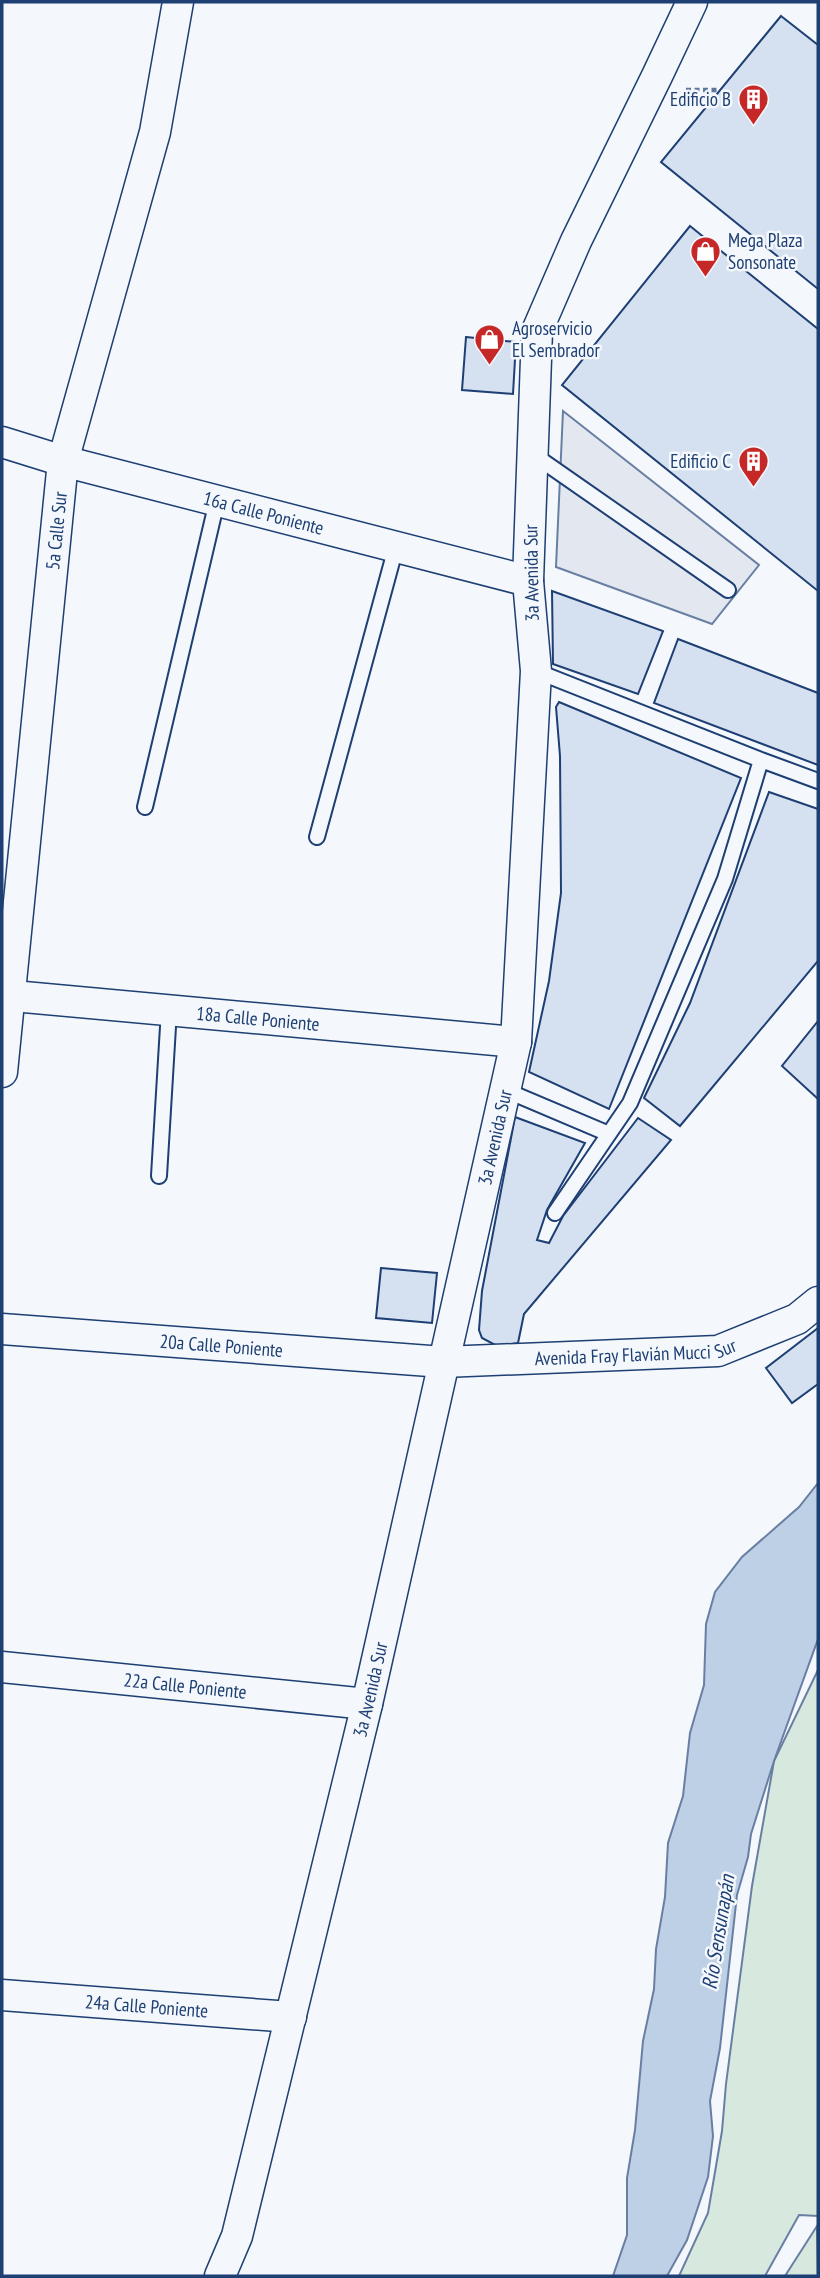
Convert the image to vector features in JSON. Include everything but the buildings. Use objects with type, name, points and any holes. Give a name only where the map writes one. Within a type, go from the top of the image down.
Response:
[{"type":"street","name":"5a Calle Sur","points":[[2,1072],[6,995],[63,461],[155,132],[178,2]]},
{"type":"street","name":"3a Avenida Sur","points":[[220,2276],[237,2236],[367,1704],[516,1042],[536,671],[528,581],[537,331],[576,242],[692,2]]},
{"type":"street","name":"16a Calle Poniente","points":[[2,442],[63,461],[528,581]]},
{"type":"street","name":"18a Calle Poniente","points":[[6,995],[516,1042]]},
{"type":"street","name":"Avenida Fray Flavián Mucci Sur","points":[[443,1362],[718,1351],[797,1319],[818,1302]]},
{"type":"street","name":"20a Calle Poniente","points":[[2,1329],[443,1362]]},
{"type":"street","name":"22a Calle Poniente","points":[[2,1667],[367,1704]]},
{"type":"street","name":"24a Calle Poniente","points":[[2,1995],[291,2017]]},
{"type":"lane","points":[[532,454],[727,590]]},
{"type":"lane","points":[[145,807],[217,501]]},
{"type":"lane","points":[[317,837],[396,547]]},
{"type":"lane","points":[[536,671],[818,781]]},
{"type":"lane","points":[[555,1213],[630,1103],[725,879],[761,760]]},
{"type":"lane","points":[[159,1176],[169,1010]]},
{"type":"lane","points":[[505,1090],[609,1134]]},
{"type":"shaded area","points":[[563,411],[759,565],[712,624],[556,567]]},
{"type":"shaded area","points":[[818,1670],[818,2216],[799,2215],[765,2276],[679,2276],[708,2213],[722,2131],[752,1886],[774,1761]]},
{"type":"shaded area","points":[[817,2226],[818,2276],[785,2276]]},
{"type":"water","name":"Río Sensunapán","points":[[818,1483],[818,1639],[774,1761],[751,1834],[748,1857],[737,1895],[720,2048],[710,2101],[713,2136],[708,2177],[687,2240],[667,2276],[613,2276],[627,2235],[627,2178],[635,2130],[643,2041],[654,1989],[656,1949],[665,1897],[668,1843],[683,1796],[690,1733],[704,1685],[706,1624],[715,1592],[742,1557],[799,1507]]},
{"type":"place","name":"Edificio B","points":[[754,126]]},
{"type":"place","name":"Mega Plaza Sonsonate","points":[[705,278]]},
{"type":"place","name":"Agroservicio El Sembrador","points":[[489,366]]},
{"type":"place","name":"Edificio C","points":[[754,488]]}]
